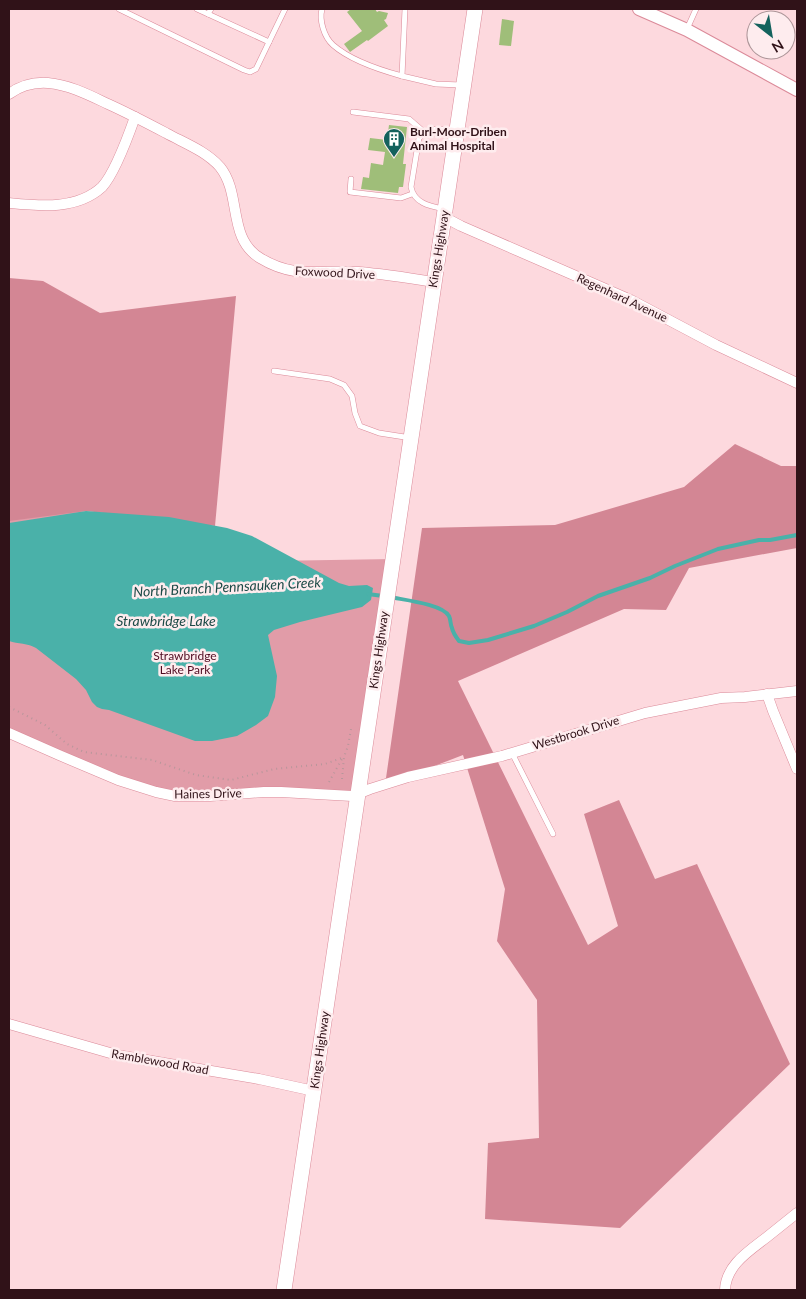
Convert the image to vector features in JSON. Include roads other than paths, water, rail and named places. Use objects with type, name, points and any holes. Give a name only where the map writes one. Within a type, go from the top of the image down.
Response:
[{"type":"main road","name":"Kings Highway","points":[[284,1290],[475,9]]},
{"type":"street","points":[[639,9],[687,30],[797,90]]},
{"type":"street","name":"Foxwood Drive","points":[[9,94],[28,85],[47,83],[68,87],[88,94],[135,116],[200,150],[220,167],[227,178],[243,241],[251,252],[282,269],[317,273],[359,272],[434,282]]},
{"type":"street","points":[[9,203],[68,204],[92,194],[109,177],[135,116]]},
{"type":"street","name":"Regenhard Avenue","points":[[445,213],[461,226],[631,300],[732,353],[797,383]]},
{"type":"street","name":"Westbrook Drive","points":[[358,795],[370,789],[408,777],[477,762],[645,713],[716,699],[797,691]]},
{"type":"street","points":[[767,694],[797,769]]},
{"type":"street","name":"Haines Drive","points":[[9,733],[118,780],[175,796],[210,796],[264,792],[358,795]]},
{"type":"street","name":"Ramblewood Road","points":[[9,1024],[117,1055],[259,1079],[314,1091]]},
{"type":"street","points":[[725,1290],[728,1274],[743,1256],[797,1213]]},
{"type":"lane","points":[[119,9],[250,72],[256,68],[285,9]]},
{"type":"lane","points":[[197,9],[210,11],[269,42]]},
{"type":"lane","points":[[322,9],[323,30],[332,44],[345,53],[366,64],[402,76],[436,84],[464,86]]},
{"type":"lane","points":[[402,76],[405,9]]},
{"type":"lane","points":[[687,30],[696,9]]},
{"type":"lane","points":[[353,112],[409,119],[424,132]]},
{"type":"lane","points":[[445,213],[418,200],[412,194],[410,187],[419,138],[424,132],[431,129],[457,129]]},
{"type":"lane","points":[[351,179],[350,192],[401,198],[412,194]]},
{"type":"lane","points":[[274,371],[330,380],[344,385],[352,396],[360,426],[379,433],[411,438]]},
{"type":"lane","points":[[512,752],[553,834]]},
{"type":"water","name":"Strawbridge Lake","points":[[86,511],[169,517],[227,528],[252,536],[339,583],[349,586],[367,585],[373,588],[371,600],[362,607],[274,630],[268,635],[277,676],[275,697],[268,716],[237,736],[212,741],[195,741],[97,707],[76,679],[36,648],[9,641],[9,523]]},
{"type":"waterway","name":"North Branch Pennsauken Creek","points":[[390,597],[439,608],[449,616],[453,632],[459,641],[469,643],[488,640],[534,626],[598,596],[650,578],[718,549],[759,540],[797,535]]},
{"type":"waterway","name":"North Branch Pennsauken Creek","points":[[368,594],[383,596]]},
{"type":"place","name":"Burl-Moor-Driben Animal Hospital","points":[[394,158]]},
{"type":"park label","name":"Strawbridge Lake Park","points":[[185,663]]}]
